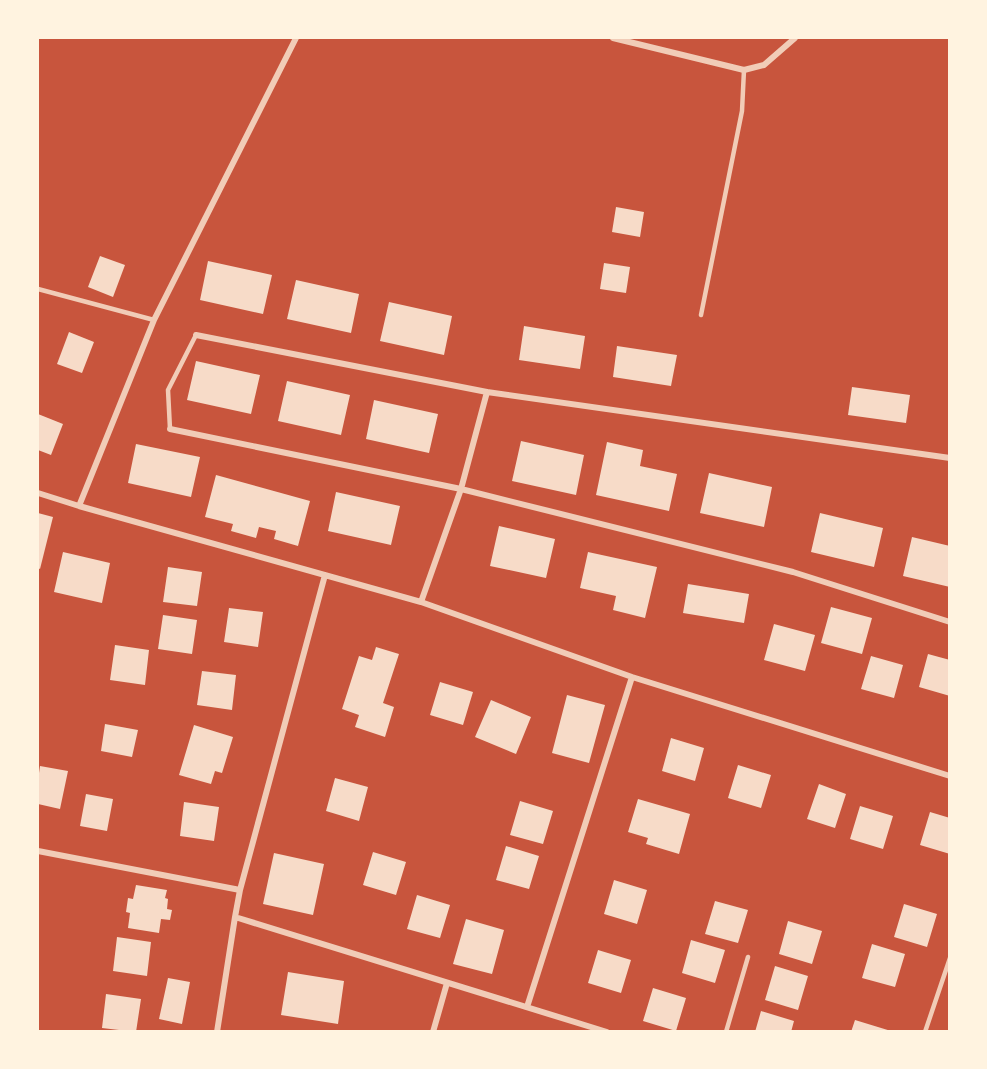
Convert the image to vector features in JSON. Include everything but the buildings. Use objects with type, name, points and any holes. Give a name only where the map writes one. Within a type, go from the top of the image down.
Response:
[{"type":"street","points":[[79,506],[154,320],[296,38]]},
{"type":"street","points":[[613,38],[744,70],[764,65],[795,38]]},
{"type":"street","points":[[196,335],[487,392],[950,458]]},
{"type":"street","points":[[421,602],[461,489],[487,392]]},
{"type":"street","points":[[170,429],[461,489],[793,573],[950,622]]},
{"type":"street","points":[[38,493],[421,602],[632,677],[950,776]]},
{"type":"street","points":[[217,1032],[240,890],[325,575]]},
{"type":"street","points":[[527,1007],[632,677]]},
{"type":"street","points":[[38,851],[240,890]]},
{"type":"street","points":[[235,917],[607,1032]]},
{"type":"street","points":[[433,1032],[447,982]]},
{"type":"lane","points":[[701,315],[742,111],[744,70]]},
{"type":"lane","points":[[38,289],[154,320]]},
{"type":"lane","points":[[170,429],[168,390],[196,335]]},
{"type":"lane","points":[[726,1032],[748,957]]},
{"type":"lane","points":[[925,1032],[950,958]]}]
